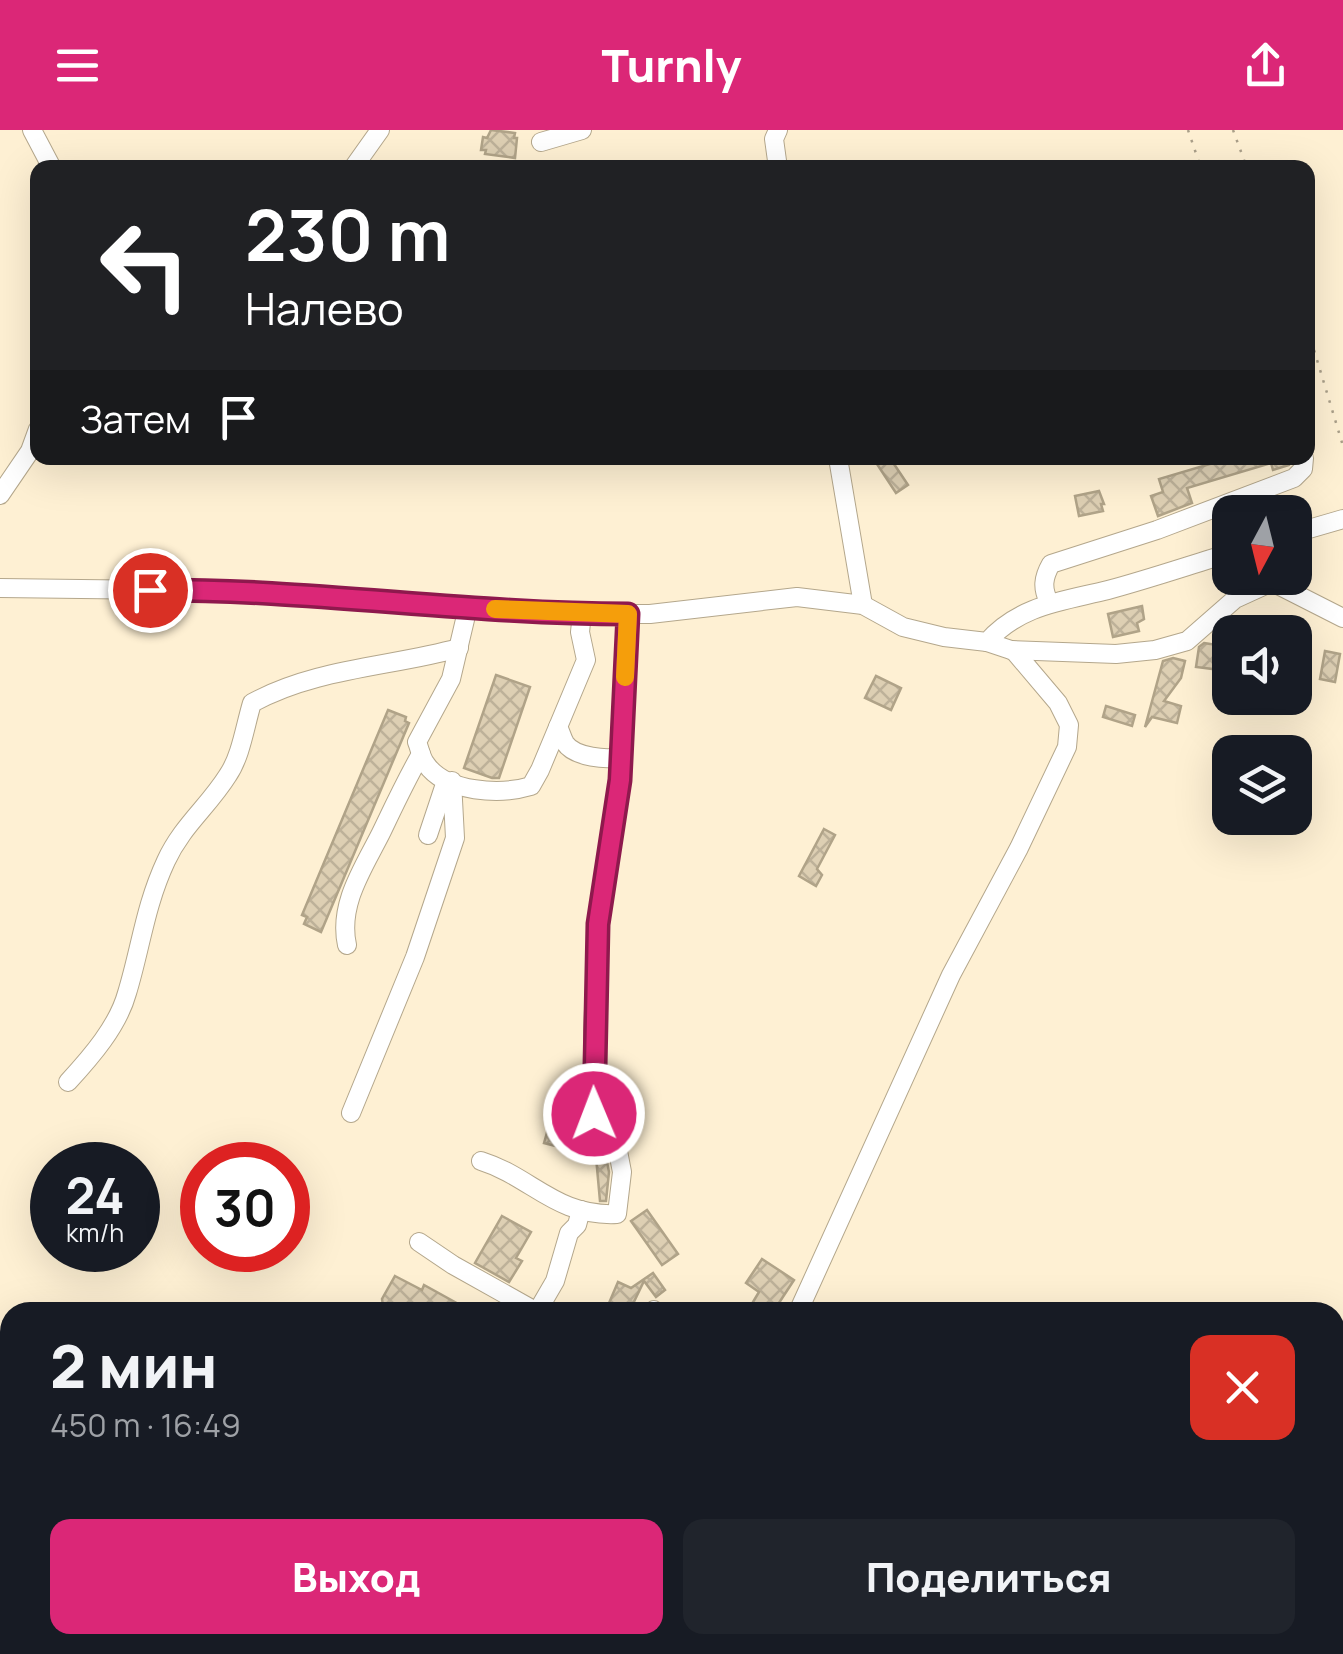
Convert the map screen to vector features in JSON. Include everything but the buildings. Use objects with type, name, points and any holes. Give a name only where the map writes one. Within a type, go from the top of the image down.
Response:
[{"type":"street","points":[[32,130],[48,160]]},
{"type":"street","points":[[359,160],[380,130]]},
{"type":"street","points":[[541,142],[582,130]]},
{"type":"street","points":[[777,160],[774,139],[778,130]]},
{"type":"street","points":[[0,495],[30,450]]},
{"type":"street","points":[[839,465],[863,605]]},
{"type":"street","points":[[1049,602],[1044,592],[1045,575],[1051,564],[1157,530],[1294,478],[1303,465]]},
{"type":"street","points":[[1312,528],[1343,519]]},
{"type":"street","points":[[988,642],[999,629],[1049,602],[1107,590],[1212,558]]},
{"type":"street","points":[[0,588],[243,591],[628,614],[796,597],[863,605],[903,627],[988,642],[1011,650],[1116,654],[1187,641],[1235,600],[1272,582],[1343,618]]},
{"type":"street","points":[[468,607],[450,679],[417,742],[423,762],[436,775],[488,791],[532,786],[586,660],[580,632],[582,613]]},
{"type":"street","points":[[481,1161],[540,1194],[580,1210],[618,1214],[618,1146],[602,1130],[594,1114],[593,1079],[598,924],[622,756],[628,614]]},
{"type":"street","points":[[68,1082],[120,1012],[128,993],[146,909],[165,863],[182,830],[230,773],[252,703],[270,693],[331,674],[459,648]]},
{"type":"street","points":[[803,1302],[951,975],[1068,747],[1069,725],[1058,703],[1011,650]]},
{"type":"street","points":[[558,727],[566,745],[576,751],[613,759],[622,756]]},
{"type":"street","points":[[347,945],[344,934],[361,867],[421,754]]},
{"type":"street","points":[[428,835],[449,780]]},
{"type":"street","points":[[352,1113],[415,957],[455,838],[449,780]]},
{"type":"street","points":[[543,1302],[569,1233],[578,1225],[580,1210]]},
{"type":"street","points":[[420,1242],[520,1302]]},
{"type":"path","points":[[1188,130],[1198,160]]},
{"type":"path","points":[[1233,130],[1244,160]]},
{"type":"path","points":[[1315,353],[1343,446]]},
{"type":"slow traffic","points":[[495,609],[628,614],[625,677]]},
{"type":"route","points":[[150,590],[243,591],[628,614],[620,780],[598,924],[594,1114]]}]
